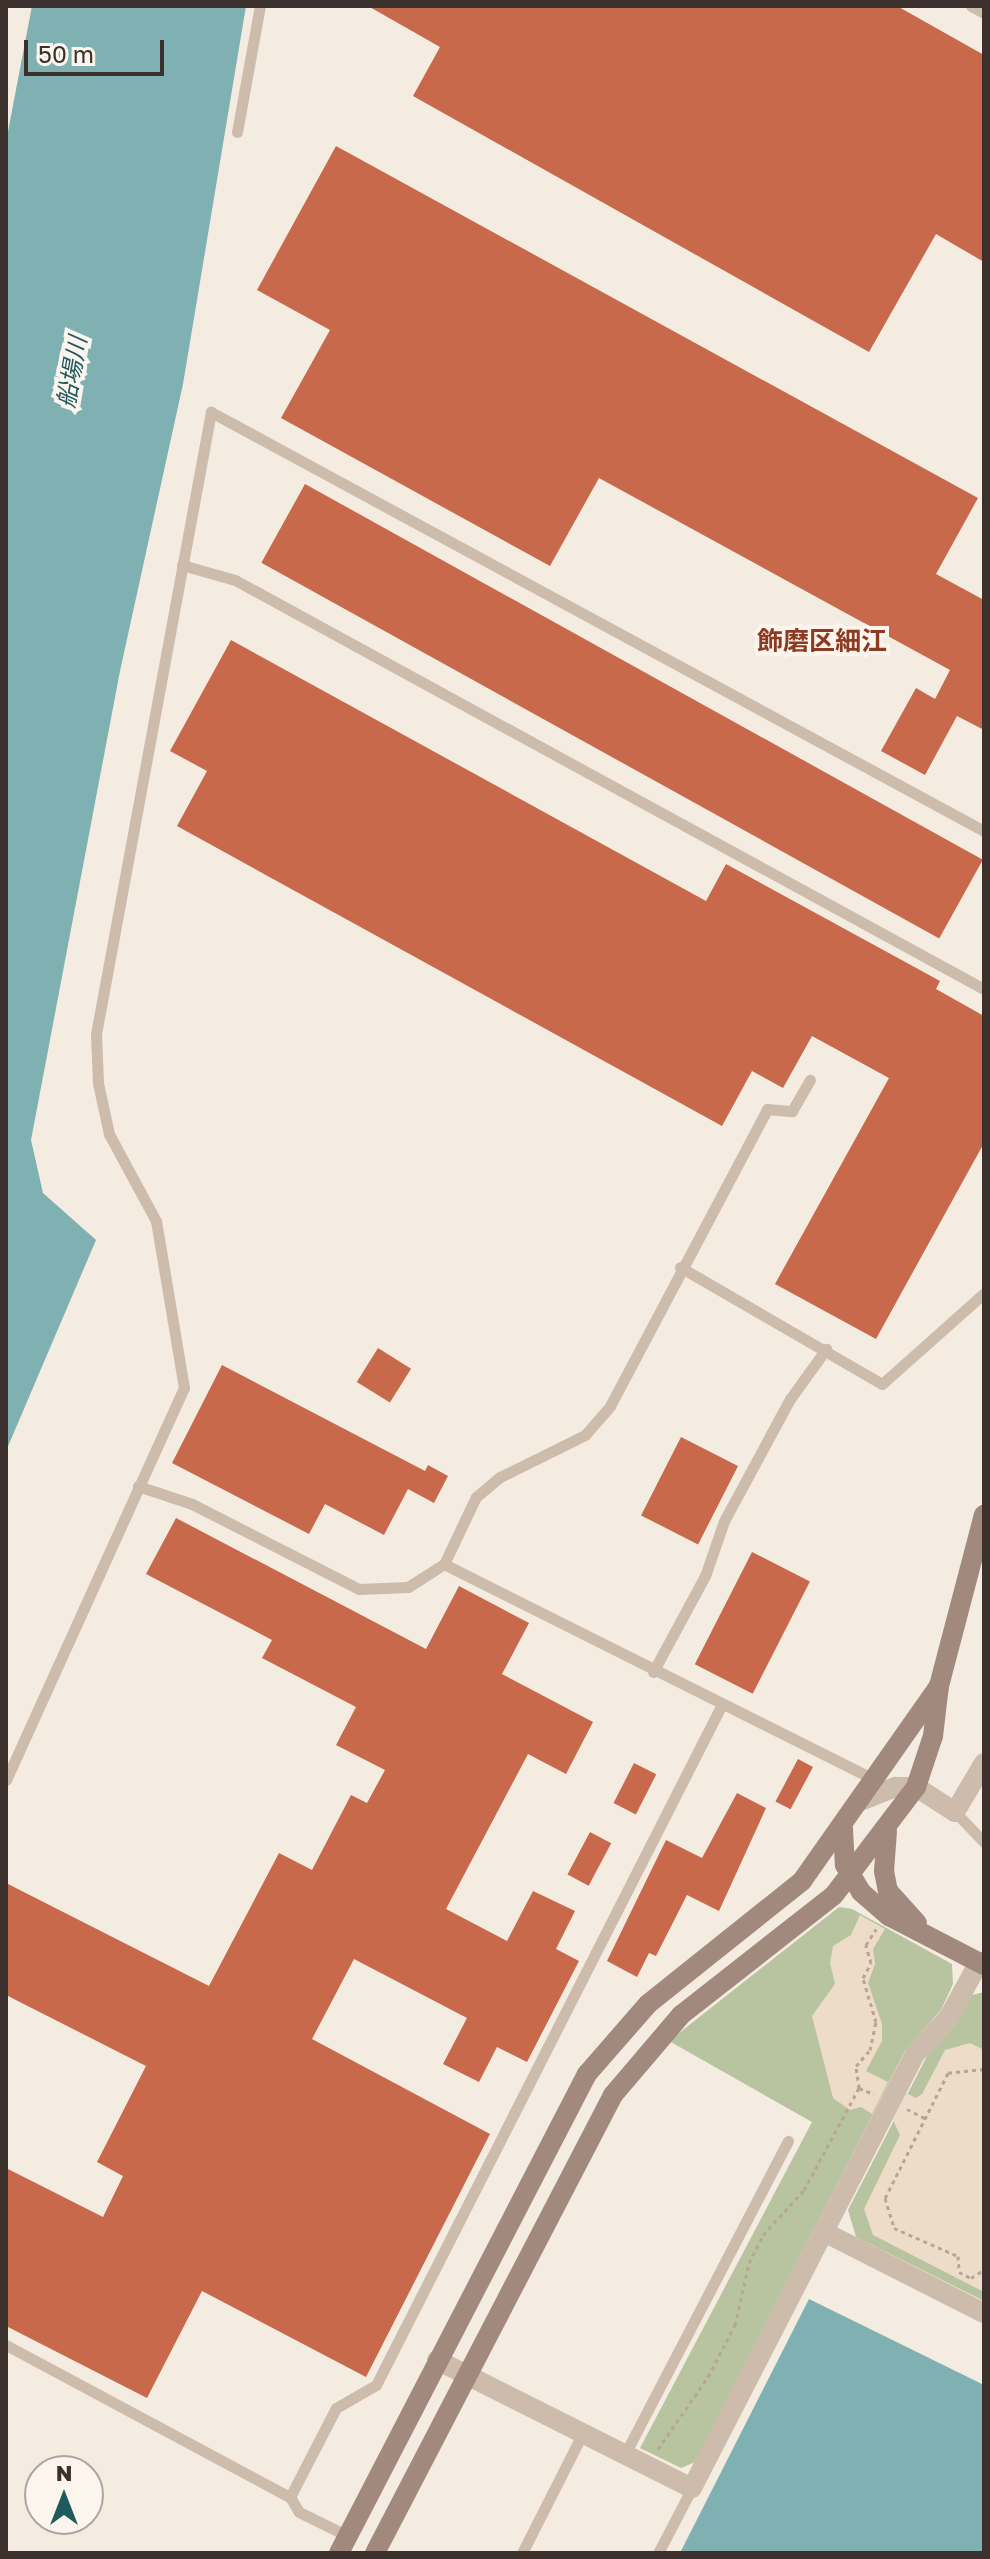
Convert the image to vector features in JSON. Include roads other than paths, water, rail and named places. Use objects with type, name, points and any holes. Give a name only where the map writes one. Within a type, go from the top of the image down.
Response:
[{"type":"street","points":[[375,2553],[593,2130],[637,2062],[681,2015],[850,1878],[916,1787],[933,1736],[939,1686],[984,1515]]},
{"type":"street","points":[[343,2544],[565,2109],[607,2047],[677,1979],[802,1881],[843,1829],[939,1686]]},
{"type":"street","points":[[863,1800],[896,1787],[916,1787],[955,1812],[984,1763]]},
{"type":"street","points":[[437,2360],[692,2488],[826,2233],[915,2054],[949,2017],[982,1964],[923,1930],[889,1916],[850,1878],[843,1829]]},
{"type":"street","points":[[887,1831],[884,1871],[888,1891]]},
{"type":"street","points":[[802,1881],[828,1875],[850,1878],[888,1891],[923,1930]]},
{"type":"street","points":[[826,2233],[984,2313]]},
{"type":"lane","points":[[237,132],[260,6]]},
{"type":"lane","points":[[971,6],[984,13]]},
{"type":"lane","points":[[6,1780],[184,1388],[156,1221],[109,1134],[98,1083],[96,1034],[211,412],[984,831]]},
{"type":"lane","points":[[182,565],[235,580],[984,989]]},
{"type":"lane","points":[[138,1486],[192,1504],[359,1589],[408,1587],[444,1564],[476,1497],[500,1477],[585,1435],[610,1406],[680,1267],[767,1109],[792,1111],[810,1080]]},
{"type":"lane","points":[[680,1267],[882,1384],[984,1293]]},
{"type":"lane","points":[[653,1672],[705,1576],[731,1508],[790,1399],[826,1349]]},
{"type":"lane","points":[[444,1564],[653,1672],[876,1780]]},
{"type":"lane","points":[[290,2497],[336,2408],[376,2385],[721,1706]]},
{"type":"lane","points":[[955,1812],[984,1842]]},
{"type":"lane","points":[[625,2454],[788,2141]]},
{"type":"lane","points":[[6,2345],[290,2497],[299,2512],[343,2544]]},
{"type":"lane","points":[[522,2553],[583,2433]]},
{"type":"lane","points":[[658,2553],[692,2488]]},
{"type":"water","name":"船場川","points":[[32,6],[246,6],[183,384],[120,671],[31,1140],[43,1193],[96,1240],[6,1451],[6,142]]},
{"type":"water","points":[[809,2299],[984,2385],[984,2553],[680,2553]]},
{"type":"district","name":"飾磨区細江","points":[[822,641]]}]
